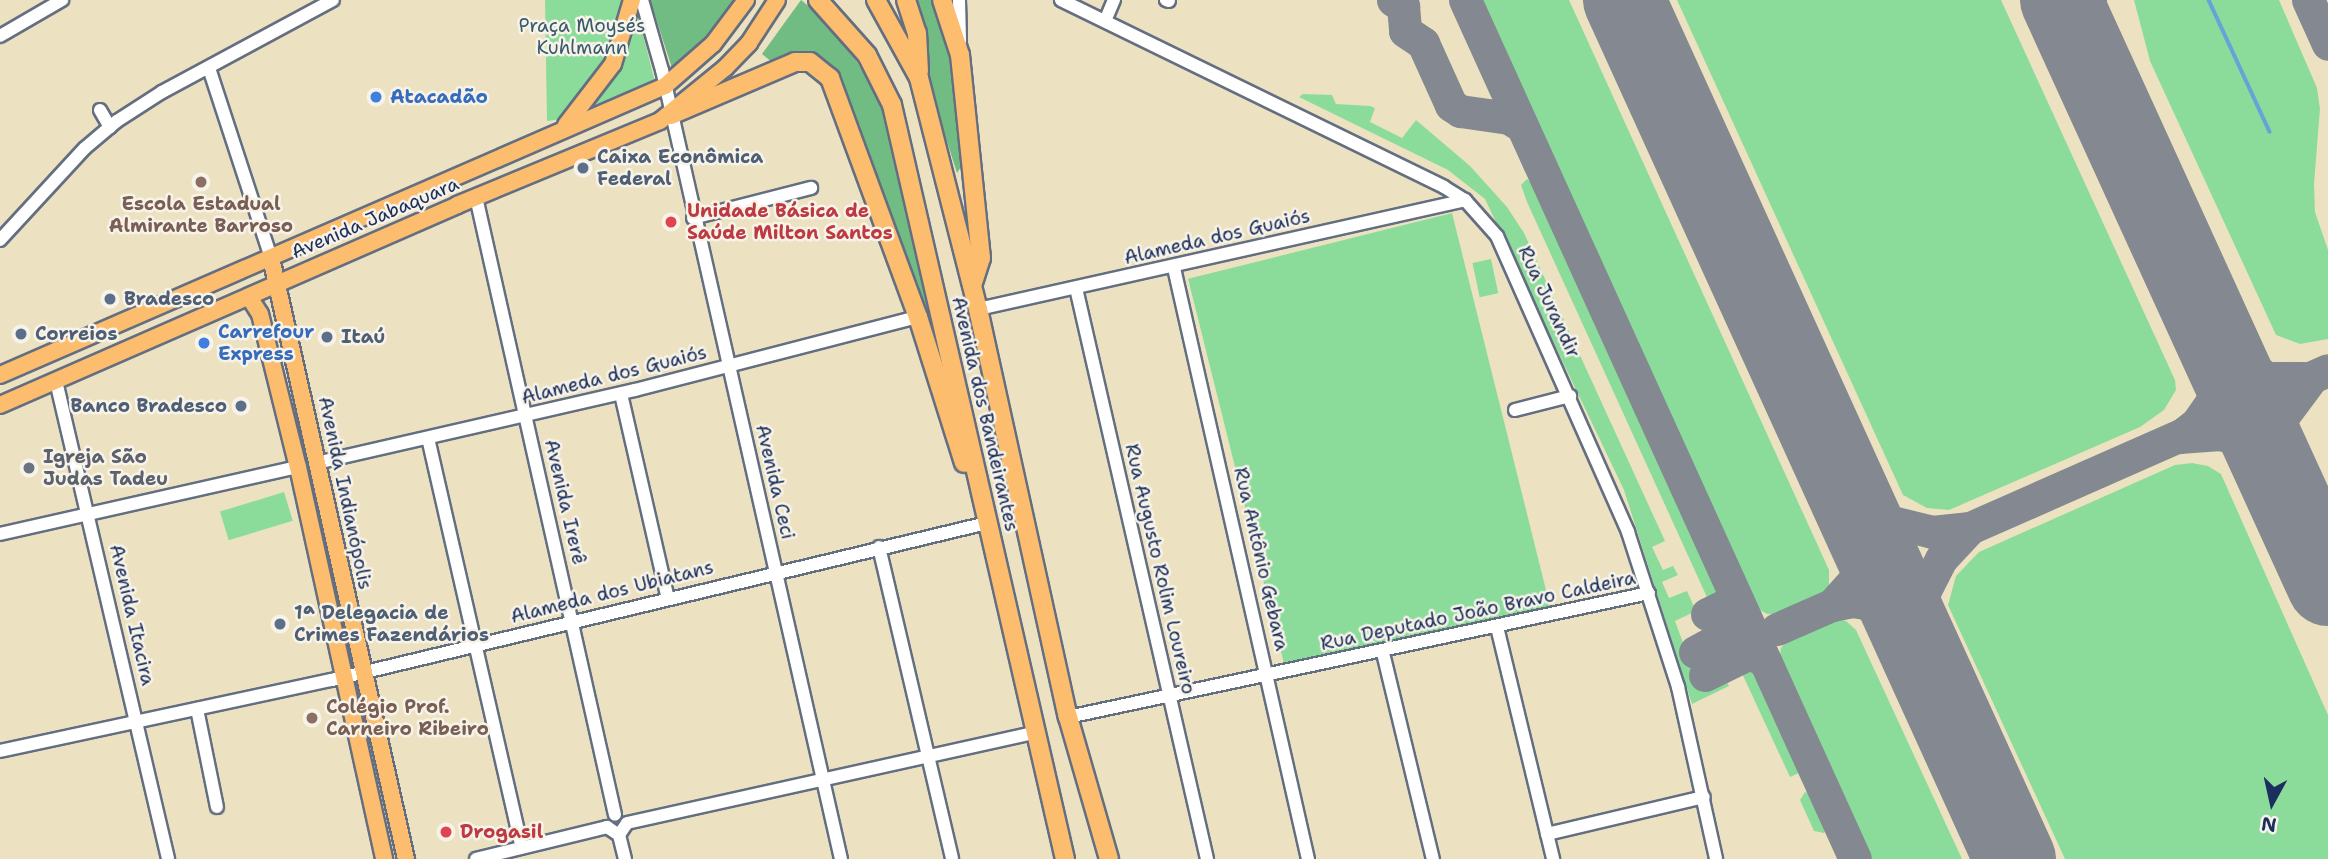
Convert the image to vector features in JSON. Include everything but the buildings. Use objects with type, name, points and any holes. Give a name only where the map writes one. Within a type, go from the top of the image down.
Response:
[{"type":"highway","name":"Avenida dos Bandeirantes","points":[[818,0],[867,55],[892,105],[1065,859]]},
{"type":"highway","name":"Avenida dos Bandeirantes","points":[[876,0],[919,78],[978,309],[1068,717],[1109,859]]},
{"type":"highway","points":[[906,0],[917,33],[919,78]]},
{"type":"highway","points":[[942,0],[960,55],[981,258],[972,285]]},
{"type":"highway","points":[[671,115],[775,67],[795,62],[821,67],[838,95],[918,317],[967,473],[982,503]]},
{"type":"main road","points":[[563,128],[613,64],[632,0]]},
{"type":"main road","name":"Avenida Jabaquara","points":[[0,375],[271,258],[481,163],[665,86],[713,44],[746,0]]},
{"type":"main road","name":"Avenida Jabaquara","points":[[0,405],[671,115],[748,43],[777,0]]},
{"type":"main road","points":[[477,197],[481,163]]},
{"type":"main road","name":"Avenida Indianópolis","points":[[271,258],[406,859]]},
{"type":"main road","name":"Avenida Indianópolis","points":[[249,298],[260,314],[298,467],[384,859]]},
{"type":"main road","points":[[56,381],[54,362],[75,343]]},
{"type":"street","points":[[0,36],[62,0]]},
{"type":"street","points":[[0,240],[47,186],[110,127],[162,92],[333,0]]},
{"type":"street","name":"Avenida Ceci","points":[[642,0],[665,86],[841,859]]},
{"type":"street","points":[[959,0],[960,55]]},
{"type":"street","name":"Rua Jurandir","points":[[1061,0],[1465,200],[1497,236],[1611,483],[1650,593],[1678,687],[1716,859]]},
{"type":"street","points":[[1105,20],[1114,0]]},
{"type":"street","points":[[209,68],[271,258]]},
{"type":"street","points":[[100,110],[110,127]]},
{"type":"street","points":[[693,218],[811,188]]},
{"type":"street","name":"Avenida Irerê","points":[[477,197],[615,815]]},
{"type":"street","name":"Alameda dos Guaiós","points":[[978,309],[1174,268],[1465,200]]},
{"type":"street","name":"Rua Antônio Gebara","points":[[1174,268],[1308,859]]},
{"type":"street","name":"Rua Augusto Rolim Loureiro","points":[[1076,288],[1207,859]]},
{"type":"street","name":"Alameda dos Guaiós","points":[[316,463],[621,394],[918,317]]},
{"type":"street","name":"Avenida Itacira","points":[[56,381],[168,859]]},
{"type":"street","points":[[621,394],[668,599]]},
{"type":"street","points":[[1514,411],[1570,396]]},
{"type":"street","points":[[428,438],[522,847]]},
{"type":"street","points":[[0,534],[298,467]]},
{"type":"street","name":"Alameda dos Ubiatans","points":[[0,751],[363,673],[668,599],[775,570],[987,523]]},
{"type":"street","points":[[879,547],[953,859]]},
{"type":"street","name":"Rua Deputado João Bravo Caldeira","points":[[1068,717],[1383,653],[1650,593]]},
{"type":"street","points":[[1497,628],[1553,859]]},
{"type":"street","points":[[1383,653],[1433,859]]},
{"type":"street","points":[[197,709],[216,807]]},
{"type":"street","points":[[619,835],[627,823],[1036,732]]},
{"type":"street","points":[[1547,834],[1704,797]]},
{"type":"street","points":[[476,859],[607,827],[615,815],[627,823]]},
{"type":"street","points":[[607,827],[619,835],[625,859]]},
{"type":"green space","name":"Praça Moysés Kuhlmann","points":[[545,0],[628,0],[609,63],[564,119],[547,121]]},
{"type":"green space","points":[[650,0],[736,0],[708,37],[672,68]]},
{"type":"green space","points":[[801,0],[838,30],[884,107],[942,362],[836,75],[773,63],[762,54]]},
{"type":"green space","points":[[914,0],[932,0],[945,32],[959,117],[962,165],[957,173],[927,78]]},
{"type":"green space","points":[[1477,0],[1569,0],[1829,570],[1829,586],[1822,596],[1784,614],[1767,614],[1753,606]]},
{"type":"green space","points":[[1677,0],[2001,0],[2175,380],[2176,390],[2164,410],[2140,427],[1949,510],[1927,508],[1903,495]]},
{"type":"green space","points":[[2134,0],[2279,0],[2317,88],[2320,109],[2314,184],[2315,212],[2328,250],[2328,339],[2300,344],[2276,335],[2150,61]]},
{"type":"green space","name":"Praça Moysés Kuhlmann","points":[[636,7],[655,82],[582,115],[616,67]]},
{"type":"green space","points":[[1303,94],[1332,95],[1336,104],[1375,108],[1370,122],[1402,138],[1416,120],[1470,166],[1507,207],[1524,233],[1665,541],[1652,547],[1663,570],[1673,566],[1678,575],[1662,582],[1669,598],[1687,591],[1696,611],[1675,621],[1700,689],[1725,678],[1729,686],[1692,704],[1624,490],[1485,199],[1448,170],[1299,97]]},
{"type":"green space","points":[[1527,179],[1540,190],[1723,594],[1715,605],[1711,606],[1527,202],[1521,185]]},
{"type":"green space","points":[[1452,213],[1550,607],[1286,673],[1188,279]]},
{"type":"green space","points":[[1491,259],[1498,293],[1480,297],[1472,263]]},
{"type":"green space","points":[[2192,463],[2208,466],[2221,474],[2328,715],[2328,859],[2065,859],[1948,605],[1956,576],[1979,552],[2175,465]]},
{"type":"green space","points":[[284,492],[293,521],[229,540],[220,512]]},
{"type":"green space","points":[[1833,618],[1846,621],[1856,630],[1962,859],[1867,859],[1779,662],[1781,648],[1791,635]]},
{"type":"green space","points":[[1744,663],[1754,664],[1801,765],[1799,773],[1790,777],[1740,669]]},
{"type":"green space","points":[[1805,792],[1813,795],[1828,826],[1824,833],[1814,831],[1800,800]]},
{"type":"waterway","points":[[2209,0],[2270,132]]},
{"type":"taxiway","points":[[1393,0],[1403,6],[1405,31],[1423,43],[1451,105],[1460,111],[1509,118],[1520,125]]},
{"type":"taxiway","points":[[1465,0],[1855,859]]},
{"type":"taxiway","points":[[2090,0],[2092,67]]},
{"type":"taxiway","points":[[2308,0],[2328,44]]},
{"type":"taxiway","points":[[2219,344],[2213,400],[2197,423],[2179,437],[2220,434],[2239,439],[2272,461]]},
{"type":"taxiway","points":[[2219,344],[2267,378],[2303,378]]},
{"type":"taxiway","points":[[1970,528],[2328,370]]},
{"type":"taxiway","points":[[2281,483],[2277,457],[2281,419],[2310,380]]},
{"type":"taxiway","points":[[1834,462],[1863,506],[1884,520],[1932,532],[1970,528],[1941,559],[1923,594],[1920,620],[1927,666]]},
{"type":"taxiway","points":[[1865,530],[1859,575],[1832,605],[1853,601],[1875,605],[1912,632]]},
{"type":"taxiway","points":[[1707,614],[1736,600]]},
{"type":"taxiway","points":[[1777,629],[1832,605]]},
{"type":"taxiway","points":[[1695,652],[1737,629],[1752,633]]},
{"type":"taxiway","points":[[1705,675],[1750,653],[1765,661]]},
{"type":"runway","points":[[1624,0],[2015,859]]},
{"type":"runway","points":[[2061,0],[2328,585]]},
{"type":"place","name":"Atacadão","points":[[376,97]]},
{"type":"place","name":"Caixa Econômica Federal","points":[[583,168]]},
{"type":"place","name":"Escola Estadual Almirante Barroso","points":[[201,182]]},
{"type":"place","name":"Unidade Básica de Saúde Milton Santos","points":[[671,222]]},
{"type":"place","name":"Bradesco","points":[[110,299]]},
{"type":"place","name":"Correios","points":[[21,334]]},
{"type":"place","name":"Itaú","points":[[327,337]]},
{"type":"place","name":"Carrefour Express","points":[[204,343]]},
{"type":"place","name":"Banco Bradesco","points":[[241,406]]},
{"type":"place","name":"Igreja São Judas Tadeu","points":[[29,468]]},
{"type":"place","name":"1ª Delegacia de Crimes Fazendários","points":[[280,624]]},
{"type":"place","name":"Colégio Prof. Carneiro Ribeiro","points":[[312,718]]},
{"type":"place","name":"Drogasil","points":[[446,832]]}]
